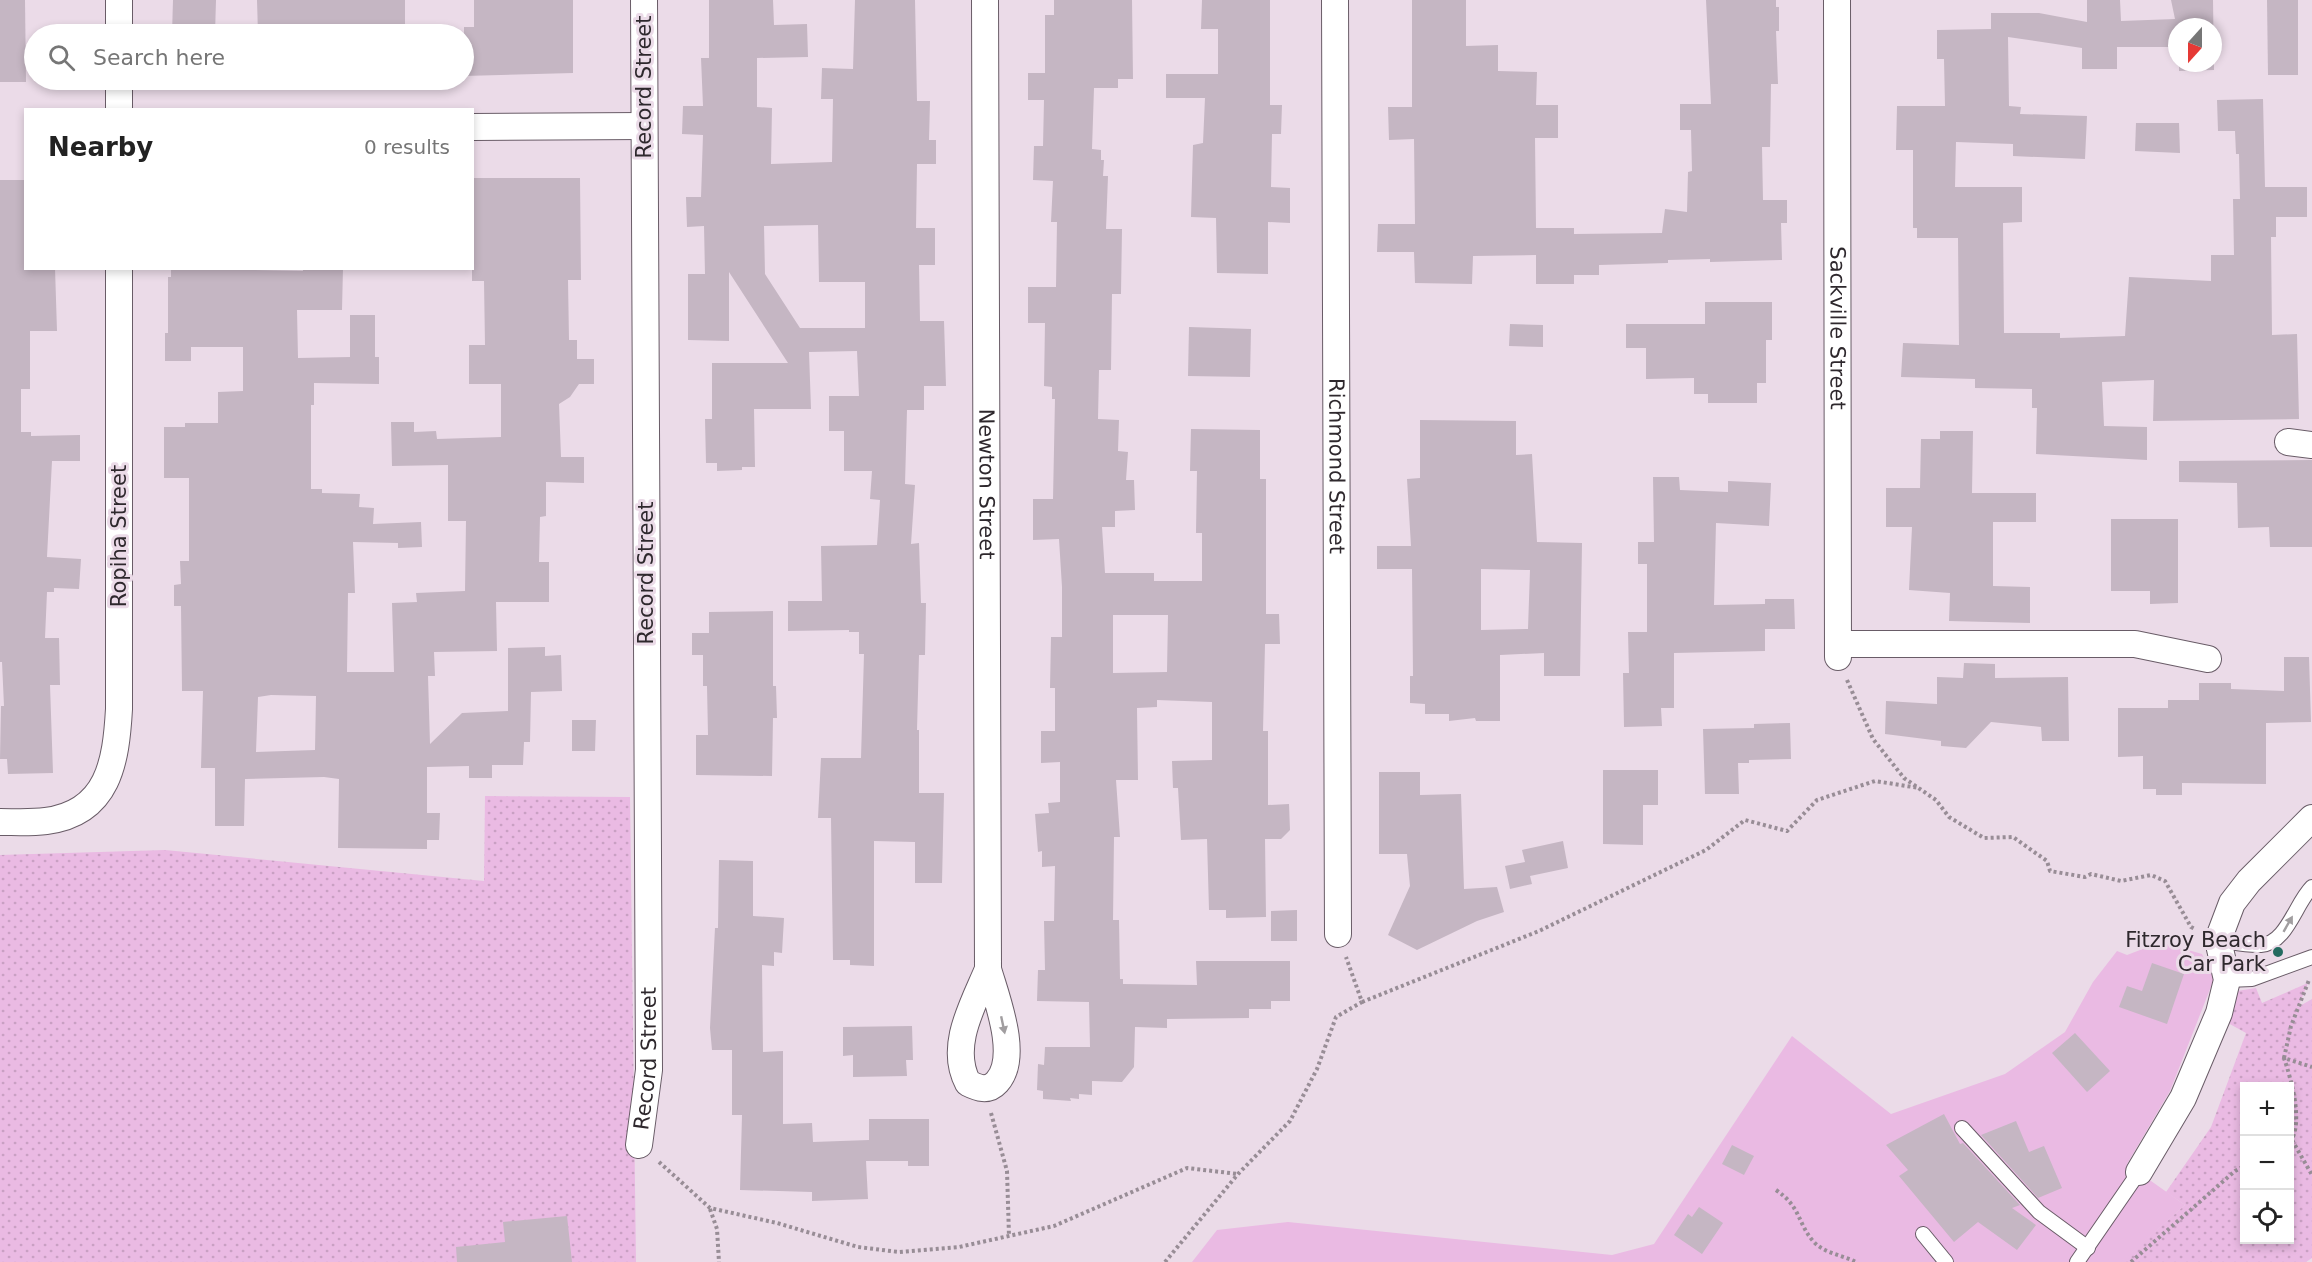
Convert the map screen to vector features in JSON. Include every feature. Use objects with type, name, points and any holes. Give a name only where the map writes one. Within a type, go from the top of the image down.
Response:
[{"type":"street","points":[[119,0],[119,24]]},
{"type":"street","name":"Record Street","points":[[639,1145],[649,1070],[644,0]]},
{"type":"street","name":"Newton Street","points":[[985,0],[988,969],[1005,1032],[1006,1054],[1005,1066],[998,1082],[985,1089],[968,1083],[961,1064],[960,1049],[964,1028],[988,969]]},
{"type":"street","name":"Richmond Street","points":[[1335,0],[1338,934]]},
{"type":"street","name":"Sackville Street","points":[[1837,0],[1838,651]]},
{"type":"street","points":[[119,90],[119,108]]},
{"type":"street","points":[[474,127],[644,126]]},
{"type":"street","name":"Ropiha Street","points":[[0,822],[47,821],[74,813],[94,797],[108,778],[117,752],[120,709],[119,270]]},
{"type":"street","points":[[1838,651],[2135,645],[2208,659]]},
{"type":"street","points":[[2139,1172],[2183,1098],[2219,1013],[2227,980],[2218,940],[2232,903],[2249,881],[2312,818]]},
{"type":"lane","points":[[2218,940],[2259,945],[2271,943],[2281,935],[2312,887]]},
{"type":"lane","points":[[2227,980],[2252,978],[2312,957]]},
{"type":"lane","points":[[1962,1128],[2038,1212],[2065,1234],[2088,1248]]},
{"type":"lane","points":[[2077,1262],[2139,1172]]},
{"type":"lane","points":[[1923,1234],[1946,1262]]},
{"type":"path","points":[[1838,651],[1873,739],[1904,778],[1936,800],[1949,817],[1984,838],[2013,837],[2047,861],[2050,871],[2085,877],[2091,874],[2121,881],[2151,875],[2165,881],[2191,927],[2218,940]]},
{"type":"path","points":[[1165,1262],[1238,1174],[1290,1121],[1317,1069],[1336,1017],[1362,1002],[1550,926],[1706,850],[1745,820],[1787,831],[1817,800],[1875,781],[1919,788]]},
{"type":"path","points":[[1338,934],[1362,1002]]},
{"type":"path","points":[[2290,1136],[2294,1090],[2284,1058],[2291,1026],[2312,974]]},
{"type":"path","points":[[2304,992],[2312,989]]},
{"type":"path","points":[[2284,1058],[2312,1067]]},
{"type":"path","points":[[985,1089],[1008,1171],[1009,1236]]},
{"type":"path","points":[[639,1145],[710,1208],[777,1222],[858,1247],[899,1252],[959,1247],[1054,1226],[1188,1168],[1238,1174]]},
{"type":"path","points":[[2294,1147],[2312,1175]]},
{"type":"path","points":[[2131,1262],[2240,1168]]},
{"type":"path","points":[[1776,1190],[1789,1199],[1813,1241],[1827,1251],[1856,1262]]},
{"type":"path","points":[[710,1208],[717,1229],[719,1262]]},
{"type":"shaded area","points":[[485,796],[630,797],[636,1262],[0,1262],[0,855],[165,850],[484,881]]},
{"type":"shaded area","points":[[2161,942],[2202,954],[2214,979],[2170,1091],[2127,1164],[2185,1205],[2121,1262],[1192,1262],[1217,1230],[1288,1222],[1612,1255],[1654,1244],[1792,1036],[1891,1114],[2005,1074],[2065,1032],[2093,982],[2117,951],[2127,955]]},
{"type":"shaded area","points":[[2308,983],[2298,1007],[2312,999],[2312,1258],[2306,1262],[2120,1262],[2185,1205],[2166,1192],[2211,1127],[2246,1033],[2228,1023],[2237,991],[2256,988],[2262,1003]]},
{"type":"building","points":[[0,0],[25,0],[24,82],[0,82]]},
{"type":"building","points":[[173,0],[216,0],[215,24],[172,24]]},
{"type":"building","points":[[257,0],[405,0],[405,24],[258,24]]},
{"type":"building","points":[[474,0],[573,0],[573,73],[474,76]]},
{"type":"building","points":[[709,0],[773,0],[774,25],[807,24],[808,57],[757,58],[757,107],[772,108],[771,164],[832,162],[833,99],[821,99],[822,68],[853,69],[855,0],[915,0],[917,101],[930,101],[929,140],[936,140],[936,164],[917,164],[916,228],[935,228],[935,265],[919,265],[920,321],[944,321],[946,386],[924,386],[924,410],[907,410],[905,484],[915,485],[911,544],[919,543],[921,603],[926,603],[925,655],[919,655],[917,730],[919,730],[919,793],[944,793],[942,883],[915,883],[915,842],[874,841],[874,966],[850,965],[850,960],[833,960],[831,818],[818,818],[821,758],[861,758],[864,654],[859,654],[859,632],[849,632],[849,630],[788,631],[788,601],[822,601],[821,546],[877,545],[880,500],[870,499],[872,471],[844,471],[844,431],[829,431],[829,396],[859,396],[857,351],[809,352],[811,409],[754,409],[755,467],[717,471],[717,463],[706,463],[705,419],[712,419],[712,363],[788,363],[729,272],[729,341],[688,340],[688,274],[705,274],[704,226],[687,227],[686,197],[701,197],[703,135],[682,134],[683,106],[703,106],[701,58],[709,58]],"holes":[[[818,225],[819,282],[865,282],[865,328],[800,328],[765,274],[764,226]]]},
{"type":"building","points":[[1054,0],[1132,0],[1133,79],[1118,79],[1118,88],[1094,88],[1092,149],[1101,150],[1101,160],[1104,160],[1103,176],[1108,176],[1106,229],[1122,229],[1121,294],[1112,294],[1111,370],[1099,370],[1098,419],[1119,420],[1118,451],[1128,452],[1126,480],[1134,480],[1135,510],[1115,511],[1115,527],[1102,527],[1105,573],[1154,573],[1154,581],[1202,581],[1202,533],[1196,533],[1197,471],[1190,471],[1191,429],[1260,430],[1260,479],[1266,479],[1266,614],[1279,614],[1280,644],[1265,644],[1263,731],[1268,731],[1268,805],[1289,804],[1290,830],[1281,839],[1265,839],[1266,917],[1226,918],[1226,910],[1209,910],[1207,839],[1181,840],[1178,788],[1173,788],[1172,761],[1212,760],[1212,702],[1157,700],[1157,707],[1137,708],[1138,780],[1116,780],[1120,837],[1114,837],[1113,920],[1119,920],[1120,979],[1123,979],[1123,984],[1197,985],[1196,961],[1290,961],[1290,1001],[1271,1001],[1271,1009],[1249,1009],[1249,1018],[1167,1019],[1167,1028],[1135,1027],[1134,1067],[1122,1082],[1092,1081],[1092,1095],[1079,1094],[1079,1099],[1070,1098],[1071,1101],[1043,1099],[1043,1091],[1037,1090],[1038,1064],[1044,1065],[1045,1047],[1090,1047],[1089,1002],[1037,1001],[1038,970],[1045,970],[1044,921],[1054,921],[1055,866],[1042,867],[1042,851],[1038,852],[1035,814],[1049,813],[1048,803],[1060,802],[1060,762],[1041,763],[1041,731],[1055,731],[1055,688],[1050,688],[1051,637],[1062,637],[1062,587],[1059,539],[1033,540],[1033,499],[1053,499],[1055,399],[1052,399],[1052,387],[1044,386],[1045,323],[1028,323],[1028,287],[1056,287],[1057,222],[1051,222],[1053,181],[1033,180],[1034,146],[1043,146],[1044,100],[1028,100],[1028,73],[1045,73],[1045,15],[1054,15]],"holes":[[[1113,615],[1168,615],[1167,672],[1113,673]]]},
{"type":"building","points":[[1202,0],[1270,0],[1270,105],[1282,105],[1281,134],[1272,134],[1271,187],[1290,188],[1290,223],[1268,222],[1268,274],[1217,273],[1216,218],[1191,217],[1193,145],[1203,143],[1205,98],[1166,98],[1166,74],[1218,74],[1218,29],[1201,29]]},
{"type":"building","points":[[1412,0],[1466,0],[1466,46],[1498,45],[1498,71],[1537,72],[1536,105],[1558,105],[1558,138],[1535,138],[1536,228],[1574,228],[1574,234],[1662,233],[1665,209],[1687,212],[1688,172],[1692,171],[1691,130],[1680,130],[1680,104],[1711,104],[1706,0],[1776,0],[1776,7],[1779,7],[1779,31],[1776,31],[1778,84],[1771,84],[1770,147],[1762,147],[1763,200],[1787,200],[1787,223],[1781,223],[1782,260],[1710,262],[1710,259],[1668,260],[1668,263],[1599,265],[1599,275],[1574,275],[1574,284],[1536,284],[1536,255],[1473,256],[1472,284],[1415,283],[1414,252],[1377,252],[1378,224],[1415,224],[1414,139],[1389,140],[1388,107],[1412,107]]},
{"type":"building","points":[[2087,0],[2120,0],[2121,21],[2168,19],[2168,47],[2117,47],[2117,69],[2082,69],[2082,48],[2008,37],[2009,106],[2021,107],[2020,114],[2087,116],[2085,159],[2013,156],[2013,144],[1956,142],[1955,187],[2022,187],[2022,222],[2003,223],[2004,333],[2060,333],[2060,338],[2125,336],[2129,277],[2211,281],[2211,255],[2234,255],[2233,199],[2240,199],[2239,154],[2236,154],[2235,131],[2218,131],[2217,100],[2263,99],[2265,187],[2307,187],[2307,217],[2276,217],[2276,237],[2271,237],[2272,335],[2297,334],[2299,419],[2153,421],[2154,380],[2102,382],[2104,426],[2147,427],[2147,460],[2036,454],[2037,408],[2032,408],[2032,389],[1975,388],[1975,379],[1901,377],[1903,343],[1959,345],[1958,238],[1917,238],[1917,228],[1913,228],[1913,150],[1896,150],[1897,106],[1945,106],[1944,59],[1937,59],[1937,30],[1991,29],[1991,13],[2039,13],[2087,22]]},
{"type":"building","points":[[2171,0],[2213,0],[2213,18],[2175,18]]},
{"type":"building","points":[[2267,0],[2298,0],[2298,75],[2268,75]]},
{"type":"building","points":[[2136,123],[2179,123],[2180,153],[2135,151]]},
{"type":"building","points":[[474,178],[580,178],[581,280],[568,280],[569,340],[577,340],[577,359],[594,359],[594,384],[579,384],[570,397],[559,404],[561,457],[584,457],[584,483],[546,482],[546,516],[540,517],[539,562],[549,562],[549,602],[496,602],[497,651],[434,652],[435,676],[428,676],[430,744],[462,713],[508,711],[508,648],[545,647],[545,656],[561,655],[562,691],[531,692],[530,742],[524,742],[523,765],[492,765],[492,778],[469,778],[469,766],[427,767],[427,813],[440,813],[439,840],[427,840],[427,849],[338,848],[339,779],[324,777],[245,779],[244,826],[215,826],[215,768],[201,768],[203,691],[182,691],[181,606],[174,606],[174,585],[181,584],[180,561],[189,561],[189,478],[164,478],[164,427],[185,427],[185,423],[218,423],[218,392],[243,391],[243,347],[191,347],[191,361],[165,361],[165,333],[168,333],[168,277],[171,277],[171,270],[343,270],[342,310],[297,310],[298,358],[350,357],[350,315],[375,315],[375,357],[379,357],[379,384],[314,383],[314,405],[311,405],[311,489],[322,489],[322,493],[360,494],[359,507],[374,508],[373,524],[421,522],[422,547],[398,548],[398,543],[353,542],[355,593],[348,593],[347,672],[394,672],[392,603],[417,602],[416,593],[465,591],[466,521],[448,521],[448,465],[392,466],[391,422],[414,422],[414,432],[436,431],[437,439],[501,437],[501,384],[469,384],[469,345],[485,345],[484,281],[472,281]],"holes":[[[316,696],[315,750],[256,752],[258,697]]]},
{"type":"building","points":[[0,180],[24,180],[24,270],[55,270],[57,331],[30,331],[30,389],[21,389],[21,432],[31,432],[31,436],[80,435],[80,461],[52,461],[47,557],[81,559],[79,589],[54,588],[54,592],[47,592],[45,638],[59,638],[60,685],[50,685],[53,773],[8,774],[7,759],[0,759],[1,706],[4,706],[2,662],[0,662]]},
{"type":"building","points":[[1705,302],[1772,302],[1772,340],[1766,340],[1766,383],[1757,383],[1757,403],[1708,403],[1708,394],[1694,394],[1694,378],[1646,379],[1646,348],[1626,348],[1626,324],[1705,324]]},
{"type":"building","points":[[1510,324],[1543,325],[1543,347],[1509,346]]},
{"type":"building","points":[[1189,327],[1251,329],[1250,377],[1188,376]]},
{"type":"building","points":[[1420,420],[1516,421],[1516,455],[1532,454],[1537,542],[1582,543],[1580,676],[1544,676],[1544,653],[1500,655],[1500,721],[1476,721],[1475,718],[1449,721],[1449,714],[1425,714],[1425,704],[1410,703],[1410,676],[1413,676],[1412,569],[1377,569],[1377,546],[1411,546],[1407,479],[1420,478]],"holes":[[[1481,569],[1530,570],[1528,629],[1481,630]]]},
{"type":"building","points":[[1940,431],[1973,431],[1972,493],[2036,493],[2036,522],[1993,522],[1993,586],[2030,587],[2030,623],[1949,621],[1950,593],[1909,590],[1912,527],[1886,527],[1886,488],[1920,488],[1921,439],[1940,439]]},
{"type":"building","points":[[2312,460],[2312,547],[2270,547],[2269,527],[2238,528],[2237,483],[2179,482],[2179,461]]},
{"type":"building","points":[[1653,477],[1679,477],[1680,490],[1728,492],[1728,481],[1771,483],[1769,526],[1716,523],[1714,605],[1765,604],[1765,599],[1794,599],[1795,629],[1765,629],[1765,651],[1674,653],[1674,708],[1661,708],[1662,726],[1624,727],[1623,673],[1629,673],[1628,632],[1647,632],[1647,564],[1638,564],[1638,542],[1654,542]]},
{"type":"building","points":[[2111,519],[2178,519],[2178,603],[2150,604],[2150,591],[2111,591]]},
{"type":"building","points":[[773,611],[773,686],[776,686],[777,718],[773,718],[772,776],[696,775],[696,735],[708,735],[707,686],[703,686],[703,655],[692,655],[692,633],[709,633],[709,612]]},
{"type":"building","points":[[2284,657],[2309,657],[2311,722],[2266,723],[2266,784],[2182,783],[2182,795],[2156,795],[2156,789],[2143,789],[2143,756],[2118,757],[2118,708],[2168,708],[2168,700],[2199,700],[2199,683],[2231,683],[2231,689],[2284,691]]},
{"type":"building","points":[[1964,663],[1995,664],[1995,678],[2068,677],[2069,741],[2042,741],[2041,727],[1991,722],[1966,748],[1941,746],[1941,741],[1885,734],[1886,701],[1937,704],[1937,677],[1963,678]]},
{"type":"building","points":[[572,720],[596,720],[595,751],[572,751]]},
{"type":"building","points":[[1790,723],[1791,759],[1749,760],[1749,763],[1738,763],[1739,794],[1705,794],[1703,729],[1754,728],[1754,724]]},
{"type":"building","points":[[1603,770],[1658,770],[1658,805],[1643,805],[1643,845],[1603,844]]},
{"type":"building","points":[[1379,772],[1420,772],[1420,795],[1461,794],[1464,889],[1497,887],[1504,912],[1477,921],[1417,950],[1388,935],[1410,886],[1407,854],[1379,854]]},
{"type":"building","points":[[1563,841],[1568,868],[1530,876],[1532,884],[1510,889],[1505,866],[1525,862],[1522,850]]},
{"type":"building","points":[[719,860],[753,861],[753,916],[784,918],[782,953],[774,952],[774,966],[762,965],[763,1052],[783,1051],[783,1124],[812,1123],[813,1142],[869,1140],[869,1119],[929,1119],[929,1166],[908,1166],[908,1161],[866,1161],[868,1199],[812,1201],[812,1192],[740,1190],[742,1115],[732,1115],[732,1050],[712,1050],[710,1028],[715,928],[718,928]]},
{"type":"building","points":[[1297,910],[1297,941],[1271,941],[1271,911]]},
{"type":"building","points":[[2152,963],[2184,974],[2167,1024],[2119,1007],[2127,986],[2142,991]]},
{"type":"building","points":[[912,1026],[913,1060],[906,1060],[907,1076],[853,1077],[853,1055],[843,1056],[843,1027]]},
{"type":"building","points":[[2075,1033],[2110,1071],[2087,1092],[2052,1053]]},
{"type":"building","points":[[1944,1114],[1960,1144],[1963,1143],[2020,1205],[2012,1208],[2036,1225],[2017,1250],[1978,1222],[1954,1242],[1899,1176],[1908,1170],[1886,1145]]},
{"type":"building","points":[[2016,1121],[2029,1152],[2044,1146],[2062,1188],[2038,1198],[1981,1135]]},
{"type":"building","points":[[1732,1145],[1754,1156],[1744,1175],[1722,1164]]},
{"type":"building","points":[[1699,1207],[1723,1223],[1702,1254],[1674,1235],[1688,1214],[1692,1217]]},
{"type":"building","points":[[567,1216],[572,1262],[457,1262],[456,1247],[505,1242],[503,1222]]},
{"type":"place","name":"Fitzroy Beach Car Park","points":[[2278,952]]}]
